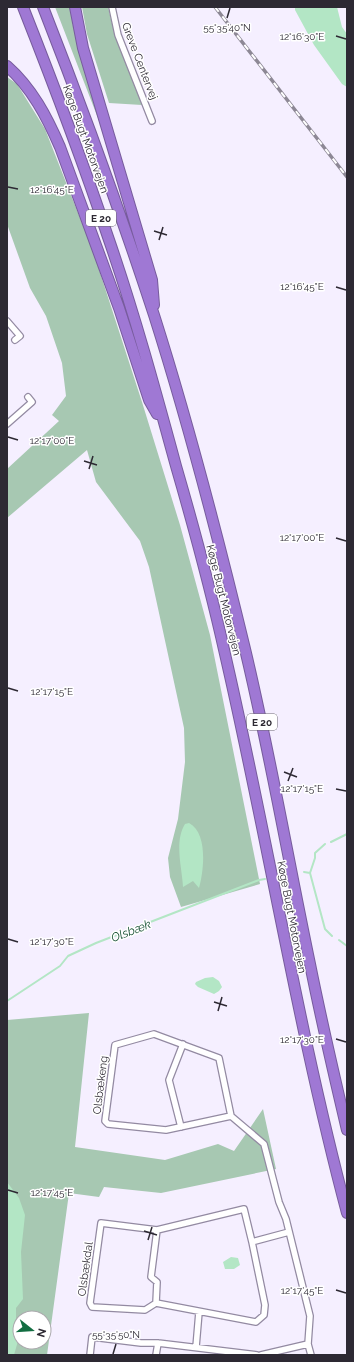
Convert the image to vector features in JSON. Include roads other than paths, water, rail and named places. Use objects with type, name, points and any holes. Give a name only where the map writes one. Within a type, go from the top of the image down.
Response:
[{"type":"highway","name":"Køge Bugt Motorvejen","points":[[22,7],[56,91],[108,236],[136,324],[198,543],[245,741],[312,1069],[347,1213]]},
{"type":"highway","name":"Køge Bugt Motorvejen","points":[[43,7],[121,218],[155,319],[188,428],[245,648],[265,736],[310,965],[347,1130]]},
{"type":"highway","points":[[75,7],[83,48],[152,280],[155,319]]},
{"type":"highway","points":[[7,66],[20,78],[34,98],[49,122],[60,147],[116,301],[149,400],[167,434]]},
{"type":"street","name":"Greve Centervej","points":[[112,7],[118,35],[152,120]]},
{"type":"street","points":[[7,321],[20,336],[15,340]]},
{"type":"street","points":[[7,424],[32,402],[28,397]]},
{"type":"street","name":"Olsbækeng","points":[[154,1034],[219,1058],[231,1116],[166,1130],[108,1124],[105,1121],[115,1045],[154,1034]]},
{"type":"street","points":[[181,1127],[168,1080],[183,1044]]},
{"type":"street","points":[[231,1116],[264,1144],[279,1202],[286,1219],[310,1316],[308,1344],[311,1355]]},
{"type":"street","name":"Olsbækdal","points":[[244,1209],[252,1242],[265,1305],[262,1318],[256,1322],[156,1304],[145,1310],[92,1307],[90,1304],[101,1223],[157,1230],[244,1209]]},
{"type":"street","points":[[156,1304],[157,1282],[151,1277],[157,1230]]},
{"type":"street","points":[[252,1242],[289,1232]]},
{"type":"street","points":[[196,1347],[199,1312]]},
{"type":"street","points":[[90,1355],[92,1337],[141,1343],[158,1343],[196,1347],[226,1353],[258,1355]]},
{"type":"street","points":[[156,1355],[158,1343]]},
{"type":"street","points":[[262,1355],[308,1344]]},
{"type":"street","points":[[288,1349],[291,1355]]},
{"type":"waterway","name":"Olsbæk","points":[[331,842],[347,834]]},
{"type":"waterway","name":"Olsbæk","points":[[304,872],[310,873],[315,858],[315,853],[325,844]]},
{"type":"waterway","points":[[310,873],[325,929],[332,936]]},
{"type":"waterway","name":"Olsbæk","points":[[7,1001],[60,966],[68,956],[96,943],[265,879]]},
{"type":"waterway","points":[[339,940],[347,946]]},
{"type":"railway","points":[[215,7],[347,177]]}]
